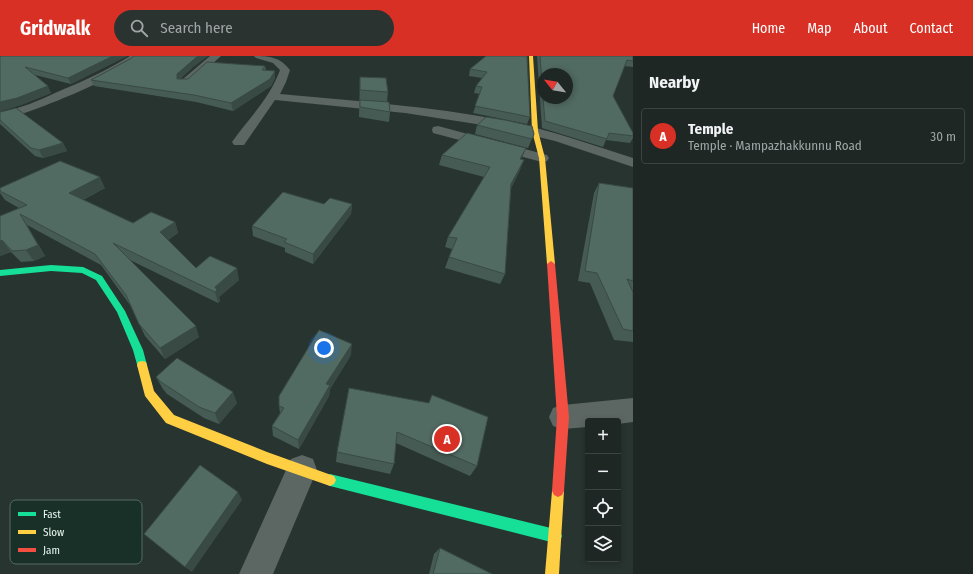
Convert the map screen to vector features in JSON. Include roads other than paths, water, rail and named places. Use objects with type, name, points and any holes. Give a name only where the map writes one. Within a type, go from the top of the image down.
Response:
[{"type":"street","points":[[0,116],[12,114],[46,101],[109,73],[136,56]]},
{"type":"street","points":[[184,84],[216,56]]},
{"type":"street","points":[[238,142],[274,96],[282,82],[286,70],[276,61],[259,56]]},
{"type":"street","points":[[531,56],[535,131],[542,158],[563,417],[552,574]]},
{"type":"street","points":[[274,96],[374,105],[449,114],[535,131],[633,162]]},
{"type":"street","points":[[438,130],[542,158]]},
{"type":"street","points":[[0,273],[51,268],[83,270],[99,278],[121,311],[138,350],[149,393],[170,419],[268,458],[339,482],[555,536]]},
{"type":"street","points":[[563,417],[633,410]]},
{"type":"street","points":[[256,574],[302,470]]},
{"type":"place","name":"Temple","points":[[447,439]]}]
